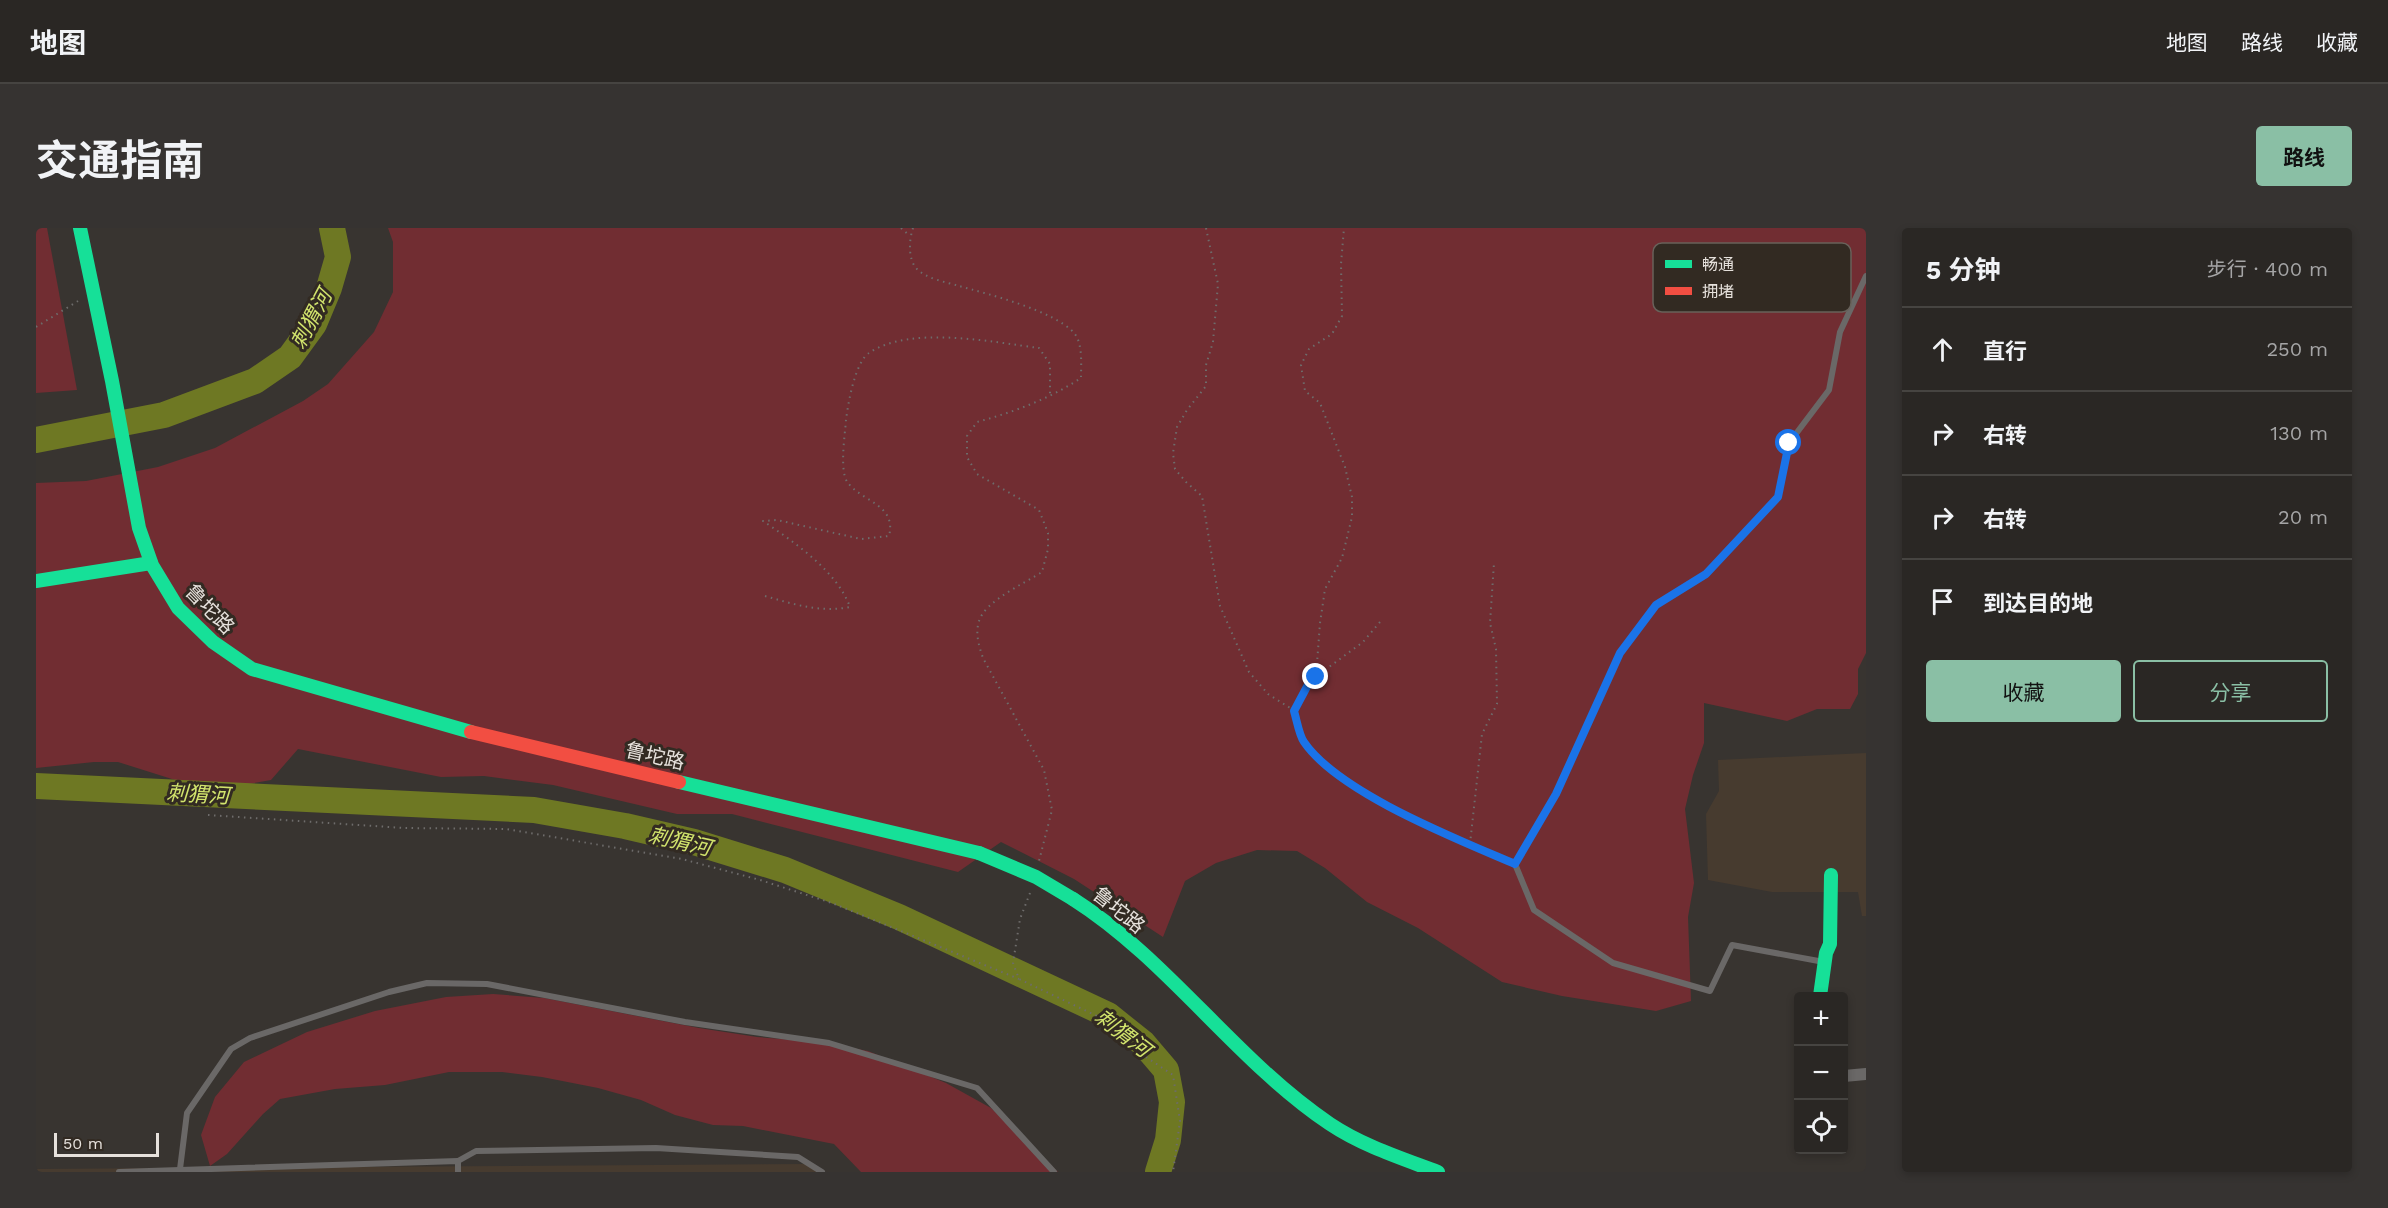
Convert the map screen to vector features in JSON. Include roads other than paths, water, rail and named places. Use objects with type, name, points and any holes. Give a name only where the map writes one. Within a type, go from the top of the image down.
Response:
[{"type":"main road","name":"鲁坨路","points":[[80,228],[101,322],[139,528],[160,583],[180,609],[225,652],[252,669],[445,726],[979,853],[1036,877],[1073,899],[1112,927],[1183,992],[1274,1082],[1329,1124],[1363,1143],[1438,1172]]},
{"type":"main road","points":[[36,580],[151,563]]},
{"type":"main road","points":[[1821,992],[1830,944],[1831,875]]},
{"type":"street","points":[[1848,1076],[1866,1074]]},
{"type":"lane","points":[[1851,307],[1866,276]]},
{"type":"lane","points":[[1825,962],[1732,945],[1710,991],[1613,963],[1534,910],[1515,864],[1556,794],[1620,653],[1656,605],[1706,574],[1778,497],[1789,443],[1828,390],[1839,332],[1849,312]]},
{"type":"lane","points":[[180,1169],[188,1113],[231,1049],[250,1038],[389,992],[427,983],[450,982],[487,984],[685,1022],[829,1043],[977,1088],[1054,1172]]},
{"type":"lane","points":[[119,1172],[458,1161],[476,1151],[656,1148],[798,1157],[822,1172]]},
{"type":"lane","points":[[458,1161],[458,1172]]},
{"type":"waterway","name":"刺猬河","points":[[36,440],[164,415],[255,381],[290,357],[314,324],[329,288],[338,257],[332,228]]},
{"type":"waterway","name":"刺猬河","points":[[36,786],[534,810],[625,826],[694,842],[785,870],[899,917],[1108,1015],[1143,1043],[1166,1070],[1172,1102],[1168,1140],[1158,1172]]}]
